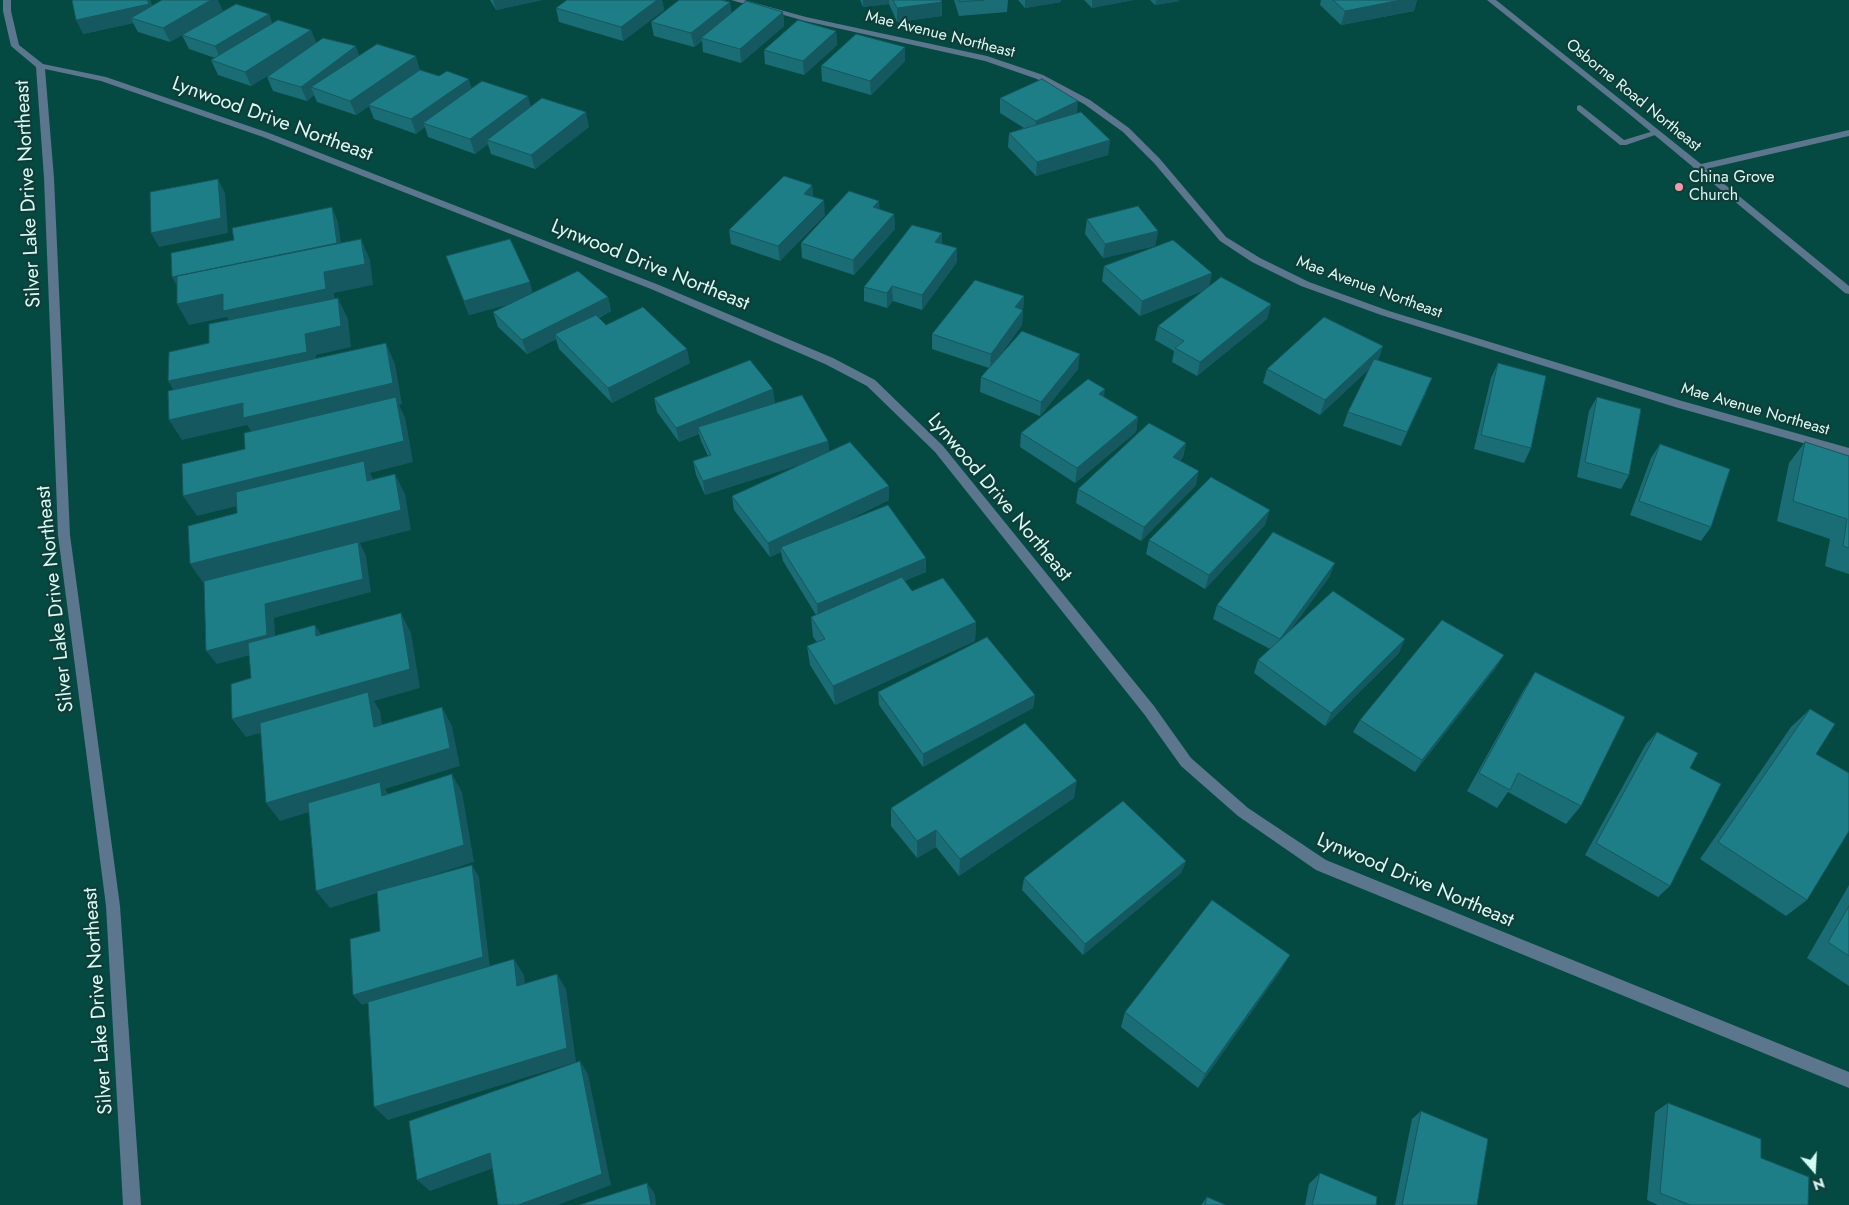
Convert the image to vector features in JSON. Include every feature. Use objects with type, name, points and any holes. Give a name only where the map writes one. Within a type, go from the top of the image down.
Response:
[{"type":"street","name":"Silver Lake Drive Northeast","points":[[7,0],[7,11],[15,46],[40,66],[49,178],[64,535],[113,906],[132,1205]]},
{"type":"street","name":"Mae Avenue Northeast","points":[[735,0],[804,18],[987,59],[1040,77],[1087,102],[1126,130],[1157,161],[1223,239],[1256,260],[1305,284],[1385,313],[1679,404],[1849,452]]},
{"type":"street","name":"Osborne Road Northeast","points":[[1491,0],[1849,291]]},
{"type":"street","name":"Lynwood Drive Northeast","points":[[40,66],[103,79],[266,135],[655,287],[830,361],[871,383],[938,449],[1143,703],[1186,762],[1243,812],[1321,865],[1849,1080]]},
{"type":"street","points":[[1580,108],[1622,143],[1657,133]]},
{"type":"street","points":[[1697,168],[1849,133]]},
{"type":"building","points":[[72,0],[147,0],[149,4],[76,20]]},
{"type":"building","points":[[162,0],[211,0],[163,28],[131,18]]},
{"type":"building","points":[[567,0],[657,0],[621,27],[556,8]]},
{"type":"building","points":[[679,0],[721,0],[730,2],[691,33],[651,22]]},
{"type":"building","points":[[893,0],[941,0],[942,2],[897,8]]},
{"type":"building","points":[[959,0],[984,0],[959,2]]},
{"type":"building","points":[[1333,0],[1401,0],[1345,11]]},
{"type":"building","points":[[746,1],[783,12],[740,49],[701,38]]},
{"type":"building","points":[[236,4],[269,14],[215,46],[182,35]]},
{"type":"building","points":[[278,20],[311,30],[245,72],[211,60]]},
{"type":"building","points":[[798,20],[836,31],[803,61],[764,50]]},
{"type":"building","points":[[856,34],[905,47],[870,81],[821,66]]},
{"type":"building","points":[[323,38],[356,46],[301,87],[267,77]]},
{"type":"building","points":[[377,44],[416,56],[350,101],[311,87]]},
{"type":"building","points":[[420,70],[439,76],[447,71],[469,79],[411,119],[368,105]]},
{"type":"building","points":[[1042,79],[1078,101],[1036,121],[1000,98]]},
{"type":"building","points":[[482,81],[528,96],[470,139],[423,123]]},
{"type":"building","points":[[542,98],[586,112],[531,155],[487,140]]},
{"type":"building","points":[[1081,112],[1110,140],[1037,162],[1009,133]]},
{"type":"building","points":[[784,176],[812,185],[804,194],[824,200],[778,246],[729,230]]},
{"type":"building","points":[[218,179],[221,218],[151,233],[150,192]]},
{"type":"building","points":[[849,191],[879,201],[873,207],[894,214],[853,260],[801,243]]},
{"type":"building","points":[[1138,206],[1158,231],[1105,244],[1087,219]]},
{"type":"building","points":[[332,207],[337,243],[172,277],[171,253],[234,240],[232,228]]},
{"type":"building","points":[[912,225],[942,233],[935,242],[957,248],[922,295],[892,286],[887,293],[864,287]]},
{"type":"building","points":[[361,239],[365,264],[324,272],[326,289],[223,311],[223,294],[177,304],[177,276]]},
{"type":"building","points":[[510,239],[530,282],[464,301],[446,256]]},
{"type":"building","points":[[1173,240],[1212,273],[1142,301],[1104,266]]},
{"type":"building","points":[[578,271],[608,297],[522,340],[493,312]]},
{"type":"building","points":[[1221,277],[1271,304],[1200,362],[1175,348],[1184,341],[1158,326]]},
{"type":"building","points":[[975,280],[1024,296],[1015,307],[1023,310],[991,354],[932,334]]},
{"type":"building","points":[[338,298],[341,326],[305,334],[307,352],[168,381],[169,352],[209,343],[209,324]]},
{"type":"building","points":[[643,307],[687,349],[608,388],[555,334],[596,315],[606,325]]},
{"type":"building","points":[[1324,317],[1383,346],[1325,400],[1267,369]]},
{"type":"building","points":[[1022,331],[1080,354],[1041,402],[981,377]]},
{"type":"building","points":[[386,343],[393,383],[243,418],[243,403],[169,420],[168,391]]},
{"type":"building","points":[[1374,359],[1432,378],[1407,432],[1348,412]]},
{"type":"building","points":[[750,360],[773,389],[676,428],[654,398]]},
{"type":"building","points":[[1498,363],[1546,376],[1531,448],[1481,435]]},
{"type":"building","points":[[1088,379],[1105,389],[1099,394],[1138,417],[1077,468],[1021,433]]},
{"type":"building","points":[[802,395],[828,441],[703,481],[693,461],[711,455],[698,427]]},
{"type":"building","points":[[396,397],[404,441],[183,496],[182,464],[245,449],[244,433]]},
{"type":"building","points":[[1597,397],[1641,409],[1629,475],[1585,462]]},
{"type":"building","points":[[1149,423],[1186,443],[1173,457],[1199,471],[1144,527],[1078,489]]},
{"type":"building","points":[[850,442],[889,486],[768,543],[732,496]]},
{"type":"building","points":[[1805,442],[1849,456],[1849,548],[1843,546],[1847,519],[1793,501]]},
{"type":"building","points":[[1660,444],[1730,469],[1711,527],[1639,501]]},
{"type":"building","points":[[364,461],[367,481],[395,474],[401,510],[190,564],[188,526],[237,513],[236,492]]},
{"type":"building","points":[[1211,477],[1270,510],[1209,575],[1149,540]]},
{"type":"building","points":[[888,505],[926,558],[817,604],[781,547]]},
{"type":"building","points":[[1273,532],[1335,563],[1280,639],[1217,605]]},
{"type":"building","points":[[358,542],[363,579],[265,604],[267,635],[206,651],[204,581]]},
{"type":"building","points":[[902,577],[912,591],[943,578],[976,622],[833,686],[807,646],[825,639],[811,617]]},
{"type":"building","points":[[1333,591],[1405,639],[1331,713],[1258,660]]},
{"type":"building","points":[[401,613],[410,669],[232,719],[231,684],[251,678],[248,643],[315,625],[316,636]]},
{"type":"building","points":[[1442,620],[1504,655],[1422,760],[1360,720]]},
{"type":"building","points":[[987,637],[1035,695],[923,754],[878,692]]},
{"type":"building","points":[[1535,672],[1625,717],[1581,806],[1518,773],[1510,790],[1479,773]]},
{"type":"building","points":[[368,692],[374,727],[442,707],[450,748],[266,803],[260,723]]},
{"type":"building","points":[[1810,709],[1835,724],[1816,754],[1849,773],[1849,831],[1807,900],[1718,842]]},
{"type":"building","points":[[1025,723],[1077,781],[960,859],[936,830],[917,841],[891,808]]},
{"type":"building","points":[[1657,732],[1698,753],[1690,768],[1721,784],[1670,886],[1596,843]]},
{"type":"building","points":[[452,774],[464,845],[316,891],[308,803],[380,782],[382,796]]},
{"type":"building","points":[[1123,801],[1186,861],[1085,944],[1024,878]]},
{"type":"building","points":[[472,865],[483,957],[353,995],[350,939],[380,931],[377,891]]},
{"type":"building","points":[[1212,900],[1290,955],[1205,1074],[1125,1012]]},
{"type":"building","points":[[1849,906],[1849,956],[1828,942]]},
{"type":"building","points":[[514,959],[517,986],[557,974],[567,1048],[374,1107],[368,1002]]},
{"type":"building","points":[[580,1061],[602,1174],[518,1205],[498,1205],[490,1153],[417,1180],[409,1121]]},
{"type":"building","points":[[1668,1103],[1761,1139],[1761,1158],[1809,1177],[1808,1205],[1690,1205],[1660,1193]]},
{"type":"building","points":[[1421,1111],[1488,1139],[1477,1205],[1402,1205]]},
{"type":"building","points":[[1320,1173],[1377,1197],[1376,1205],[1312,1205]]},
{"type":"building","points":[[647,1183],[651,1205],[579,1205]]},
{"type":"building","points":[[1207,1197],[1226,1205],[1205,1205]]},
{"type":"place","name":"China Grove Church","points":[[1679,187]]}]
